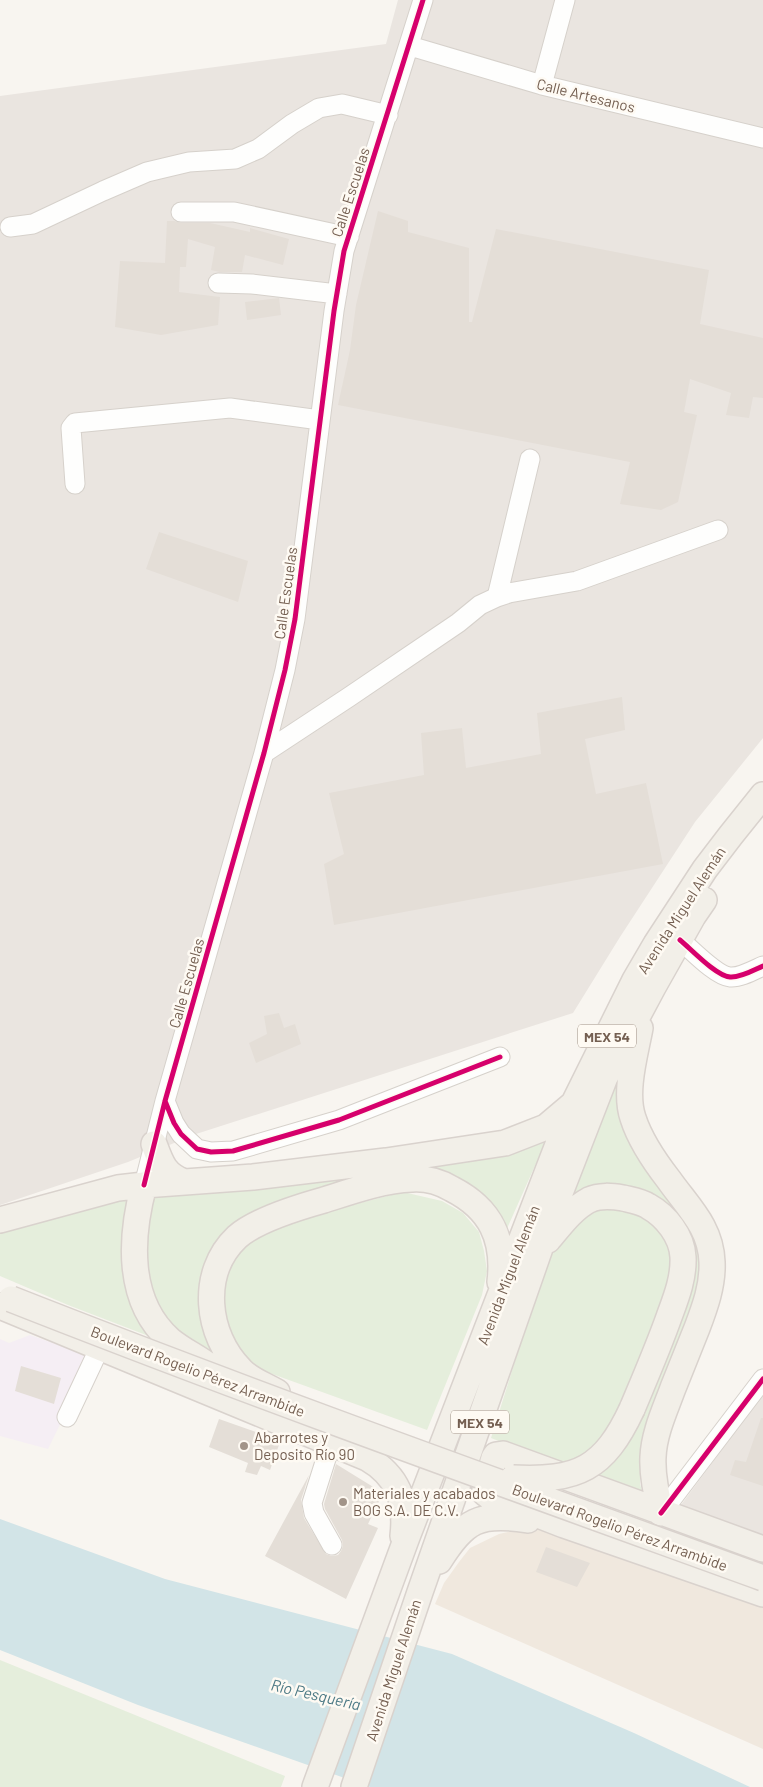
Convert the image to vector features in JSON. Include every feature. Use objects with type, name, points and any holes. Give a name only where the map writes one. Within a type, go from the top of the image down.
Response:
[{"type":"main road","name":"Avenida Miguel Alemán","points":[[354,1787],[420,1590],[553,1211],[605,1077],[644,1002],[763,795]]},
{"type":"main road","name":"Avenida Miguel Alemán","points":[[315,1787],[401,1554],[574,1103],[631,989],[680,905],[737,840],[763,819]]},
{"type":"main road","points":[[644,1002],[630,1080],[632,1117],[655,1161],[707,1233],[712,1262],[710,1289],[704,1310],[661,1419],[654,1446],[654,1485],[662,1513]]},
{"type":"main road","points":[[0,1220],[90,1194],[118,1188],[253,1177],[386,1162],[504,1143],[546,1127],[574,1103]]},
{"type":"main road","points":[[154,1144],[165,1169],[174,1178],[184,1182]]},
{"type":"main road","points":[[277,1392],[247,1376],[234,1363],[217,1336],[212,1303],[214,1279],[219,1261],[236,1238],[248,1229],[302,1206],[354,1190],[413,1179],[438,1182],[464,1195],[481,1209],[494,1228],[501,1253],[498,1302]]},
{"type":"main road","points":[[144,1185],[137,1210],[134,1262],[136,1279],[146,1307],[152,1319],[171,1341],[209,1366]]},
{"type":"main road","points":[[513,1478],[536,1479],[571,1474],[588,1467],[605,1454],[624,1426],[658,1350],[680,1286],[683,1256],[680,1241],[663,1216],[638,1201],[610,1196],[590,1200],[580,1206],[558,1228],[539,1252]]},
{"type":"main road","points":[[5,1296],[100,1347],[368,1458],[381,1466],[398,1489],[404,1514],[401,1554]]},
{"type":"main road","name":"Boulevard Rogelio Pérez Arrambide","points":[[5,1296],[209,1366],[513,1478],[763,1566]]},
{"type":"main road","name":"Boulevard Rogelio Pérez Arrambide","points":[[5,1296],[191,1370],[763,1578]]},
{"type":"main road","points":[[763,1549],[503,1454],[496,1455],[485,1489],[485,1493],[492,1498],[763,1594]]},
{"type":"main road","points":[[420,1590],[463,1528],[477,1521],[502,1517],[564,1525]]},
{"type":"street","name":"Calle Escuelas","points":[[144,1185],[165,1101],[264,753],[285,670],[295,618],[344,252],[423,0]]},
{"type":"street","points":[[542,85],[566,0]]},
{"type":"street","name":"Calle Artesanos","points":[[410,46],[542,85],[763,138]]},
{"type":"street","points":[[10,227],[33,224],[147,172],[189,162],[235,160],[258,150],[292,124],[319,108],[342,104],[388,115]]},
{"type":"street","points":[[181,212],[234,212],[349,236]]},
{"type":"street","points":[[218,282],[337,294]]},
{"type":"street","points":[[75,484],[71,428],[76,423],[230,408],[320,420]]},
{"type":"street","points":[[497,597],[530,459]]},
{"type":"street","points":[[264,753],[458,623],[480,605],[509,593],[577,581],[718,530]]},
{"type":"street","points":[[680,940],[719,973],[729,977],[738,976],[763,966]]},
{"type":"street","points":[[165,1101],[174,1123],[197,1149],[211,1152],[233,1151],[356,1114],[500,1057]]},
{"type":"street","points":[[67,1417],[100,1347]]},
{"type":"street","points":[[662,1513],[763,1379]]},
{"type":"street","points":[[331,1443],[312,1503],[314,1513],[332,1545]]},
{"type":"shaded area","points":[[398,0],[763,0],[763,738],[695,822],[573,1013],[196,1134],[128,1162],[0,1205],[0,96],[386,44]]},
{"type":"shaded area","points":[[30,1335],[93,1357],[48,1449],[0,1436],[0,1339],[9,1343]]},
{"type":"shaded area","points":[[763,1394],[763,1537],[678,1509]]},
{"type":"shaded area","points":[[534,1528],[763,1604],[763,1749],[435,1604],[444,1583],[470,1548],[499,1534]]},
{"type":"green space","points":[[618,1079],[693,1232],[701,1258],[701,1283],[641,1462],[640,1484],[645,1501],[588,1479],[605,1469],[623,1448],[690,1248],[601,1185],[573,1193]]},
{"type":"green space","points":[[546,1141],[505,1233],[448,1181],[269,1206],[244,1217],[232,1225],[221,1236],[206,1261],[198,1291],[198,1305],[203,1327],[229,1370],[216,1365],[155,1312],[139,1272],[150,1199],[160,1195],[484,1158],[523,1150]]},
{"type":"green space","points":[[403,1192],[442,1201],[463,1213],[479,1232],[487,1271],[482,1295],[427,1430],[264,1371],[242,1355],[220,1318],[221,1282],[238,1247],[274,1225]]},
{"type":"green space","points":[[119,1199],[128,1204],[159,1340],[68,1305],[0,1276],[0,1232]]},
{"type":"green space","points":[[628,1208],[660,1228],[672,1252],[667,1291],[616,1420],[590,1454],[571,1462],[560,1464],[491,1438],[547,1259],[560,1237],[588,1209]]},
{"type":"green space","points":[[0,1660],[285,1776],[281,1787],[0,1787]]},
{"type":"water","name":"Río Pesquería","points":[[0,1519],[165,1579],[452,1654],[634,1733],[750,1787],[370,1787],[138,1705],[0,1650]]},
{"type":"building","points":[[378,211],[408,221],[408,232],[469,248],[469,322],[472,322],[496,229],[709,270],[700,324],[763,338],[763,398],[753,397],[749,418],[726,415],[731,393],[690,379],[684,412],[697,415],[678,502],[661,510],[620,504],[630,462],[338,405],[350,350],[356,305]]},
{"type":"building","points":[[167,221],[210,223],[250,232],[250,228],[289,239],[283,265],[245,255],[242,272],[211,270],[215,247],[188,239],[186,267],[180,267],[179,292],[220,297],[218,325],[161,335],[115,327],[120,261],[165,263]]},
{"type":"building","points":[[279,298],[281,315],[247,320],[245,302]]},
{"type":"building","points":[[159,532],[248,561],[238,602],[146,569]]},
{"type":"building","points":[[622,697],[625,730],[585,739],[596,794],[646,783],[663,864],[334,925],[324,864],[344,854],[329,793],[424,775],[421,733],[462,728],[466,768],[541,754],[537,713]]},
{"type":"building","points":[[279,1013],[284,1028],[295,1024],[301,1044],[256,1063],[249,1043],[267,1034],[264,1016]]},
{"type":"building","points":[[21,1366],[61,1378],[54,1404],[15,1391]]},
{"type":"building","points":[[761,1418],[763,1418],[763,1486],[730,1475],[735,1460],[746,1462]]},
{"type":"building","name":"Abarrotes y Deposito Río 90","points":[[219,1419],[259,1433],[258,1438],[279,1445],[270,1470],[261,1466],[257,1475],[245,1472],[248,1463],[209,1447]]},
{"type":"building","points":[[336,1464],[383,1493],[368,1524],[378,1528],[346,1599],[265,1556],[309,1475],[301,1500],[304,1518],[326,1554],[338,1555],[343,1546],[342,1540],[324,1504]]},
{"type":"building","points":[[546,1547],[590,1563],[577,1587],[536,1572]]},
{"type":"cycle path","points":[[144,1185],[165,1101],[264,753],[285,670],[295,619],[334,311],[344,251],[423,0]]},
{"type":"cycle path","points":[[680,940],[711,967],[730,977],[738,976],[763,966]]},
{"type":"cycle path","points":[[165,1101],[181,1134],[197,1149],[211,1152],[233,1151],[339,1120],[500,1057]]},
{"type":"cycle path","points":[[661,1513],[763,1379]]},
{"type":"place","name":"Abarrotes y Deposito Río 90","points":[[244,1446]]},
{"type":"place","name":"Materiales y acabados BOG S.A. DE C.V.","points":[[343,1502]]}]
